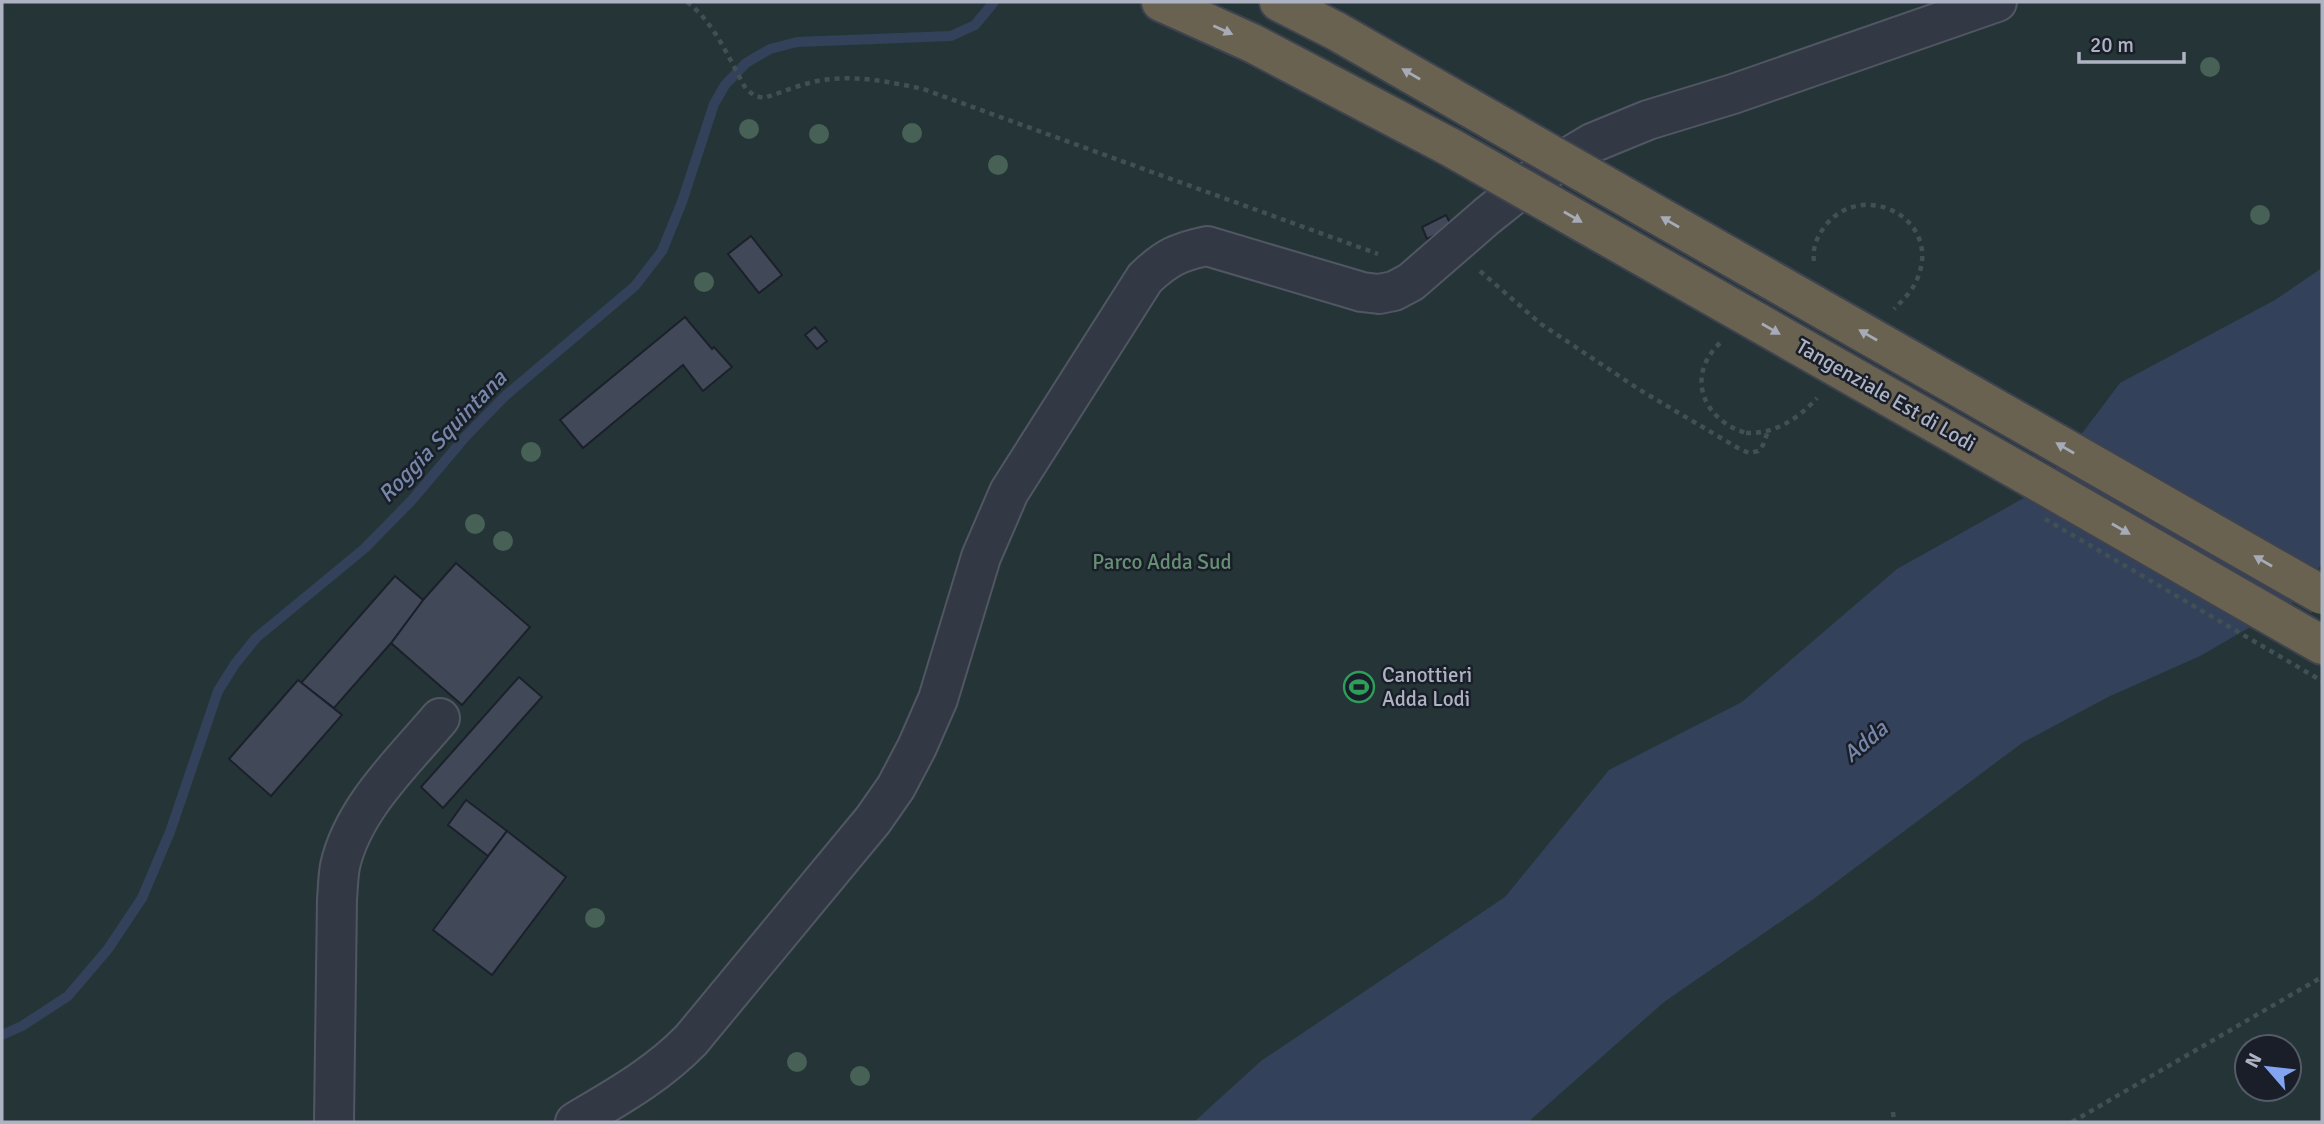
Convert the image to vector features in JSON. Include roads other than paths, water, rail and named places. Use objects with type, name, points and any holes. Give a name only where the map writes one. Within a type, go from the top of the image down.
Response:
[{"type":"highway","name":"Tangenziale Est di Lodi","points":[[1161,2],[1252,43],[1450,147],[2322,645]]},
{"type":"highway","name":"Tangenziale Est di Lodi","points":[[1279,2],[1336,31],[2322,595]]},
{"type":"street","points":[[575,1122],[648,1079],[672,1060],[873,820],[896,787],[938,699],[981,557],[1009,492],[1145,278],[1164,260],[1184,251],[1207,246],[1362,292],[1379,294],[1394,290],[1411,282],[1537,176],[1592,143],[1648,120],[1733,94],[1997,2]]},
{"type":"street","points":[[334,1122],[337,899],[341,866],[351,834],[376,793],[440,718]]},
{"type":"water","name":"Adda","points":[[2322,268],[2322,564],[2292,603],[2200,656],[2108,697],[2022,743],[1812,900],[1664,1002],[1528,1122],[1194,1122],[1261,1061],[1505,897],[1609,770],[1742,702],[1897,569],[2040,489],[2120,383],[2275,300]]},
{"type":"waterway","name":"Roggia Squintana","points":[[2,1035],[22,1026],[68,996],[108,949],[142,898],[170,832],[218,691],[256,638],[365,548],[505,396],[635,286],[662,251],[682,202],[714,104],[725,85],[746,63],[770,49],[797,42],[951,36],[975,25],[994,2]]},
{"type":"place","name":"Canottieri Adda Lodi","points":[[1359,687]]},
{"type":"park label","name":"Parco Adda Sud","points":[[1162,562]]}]
